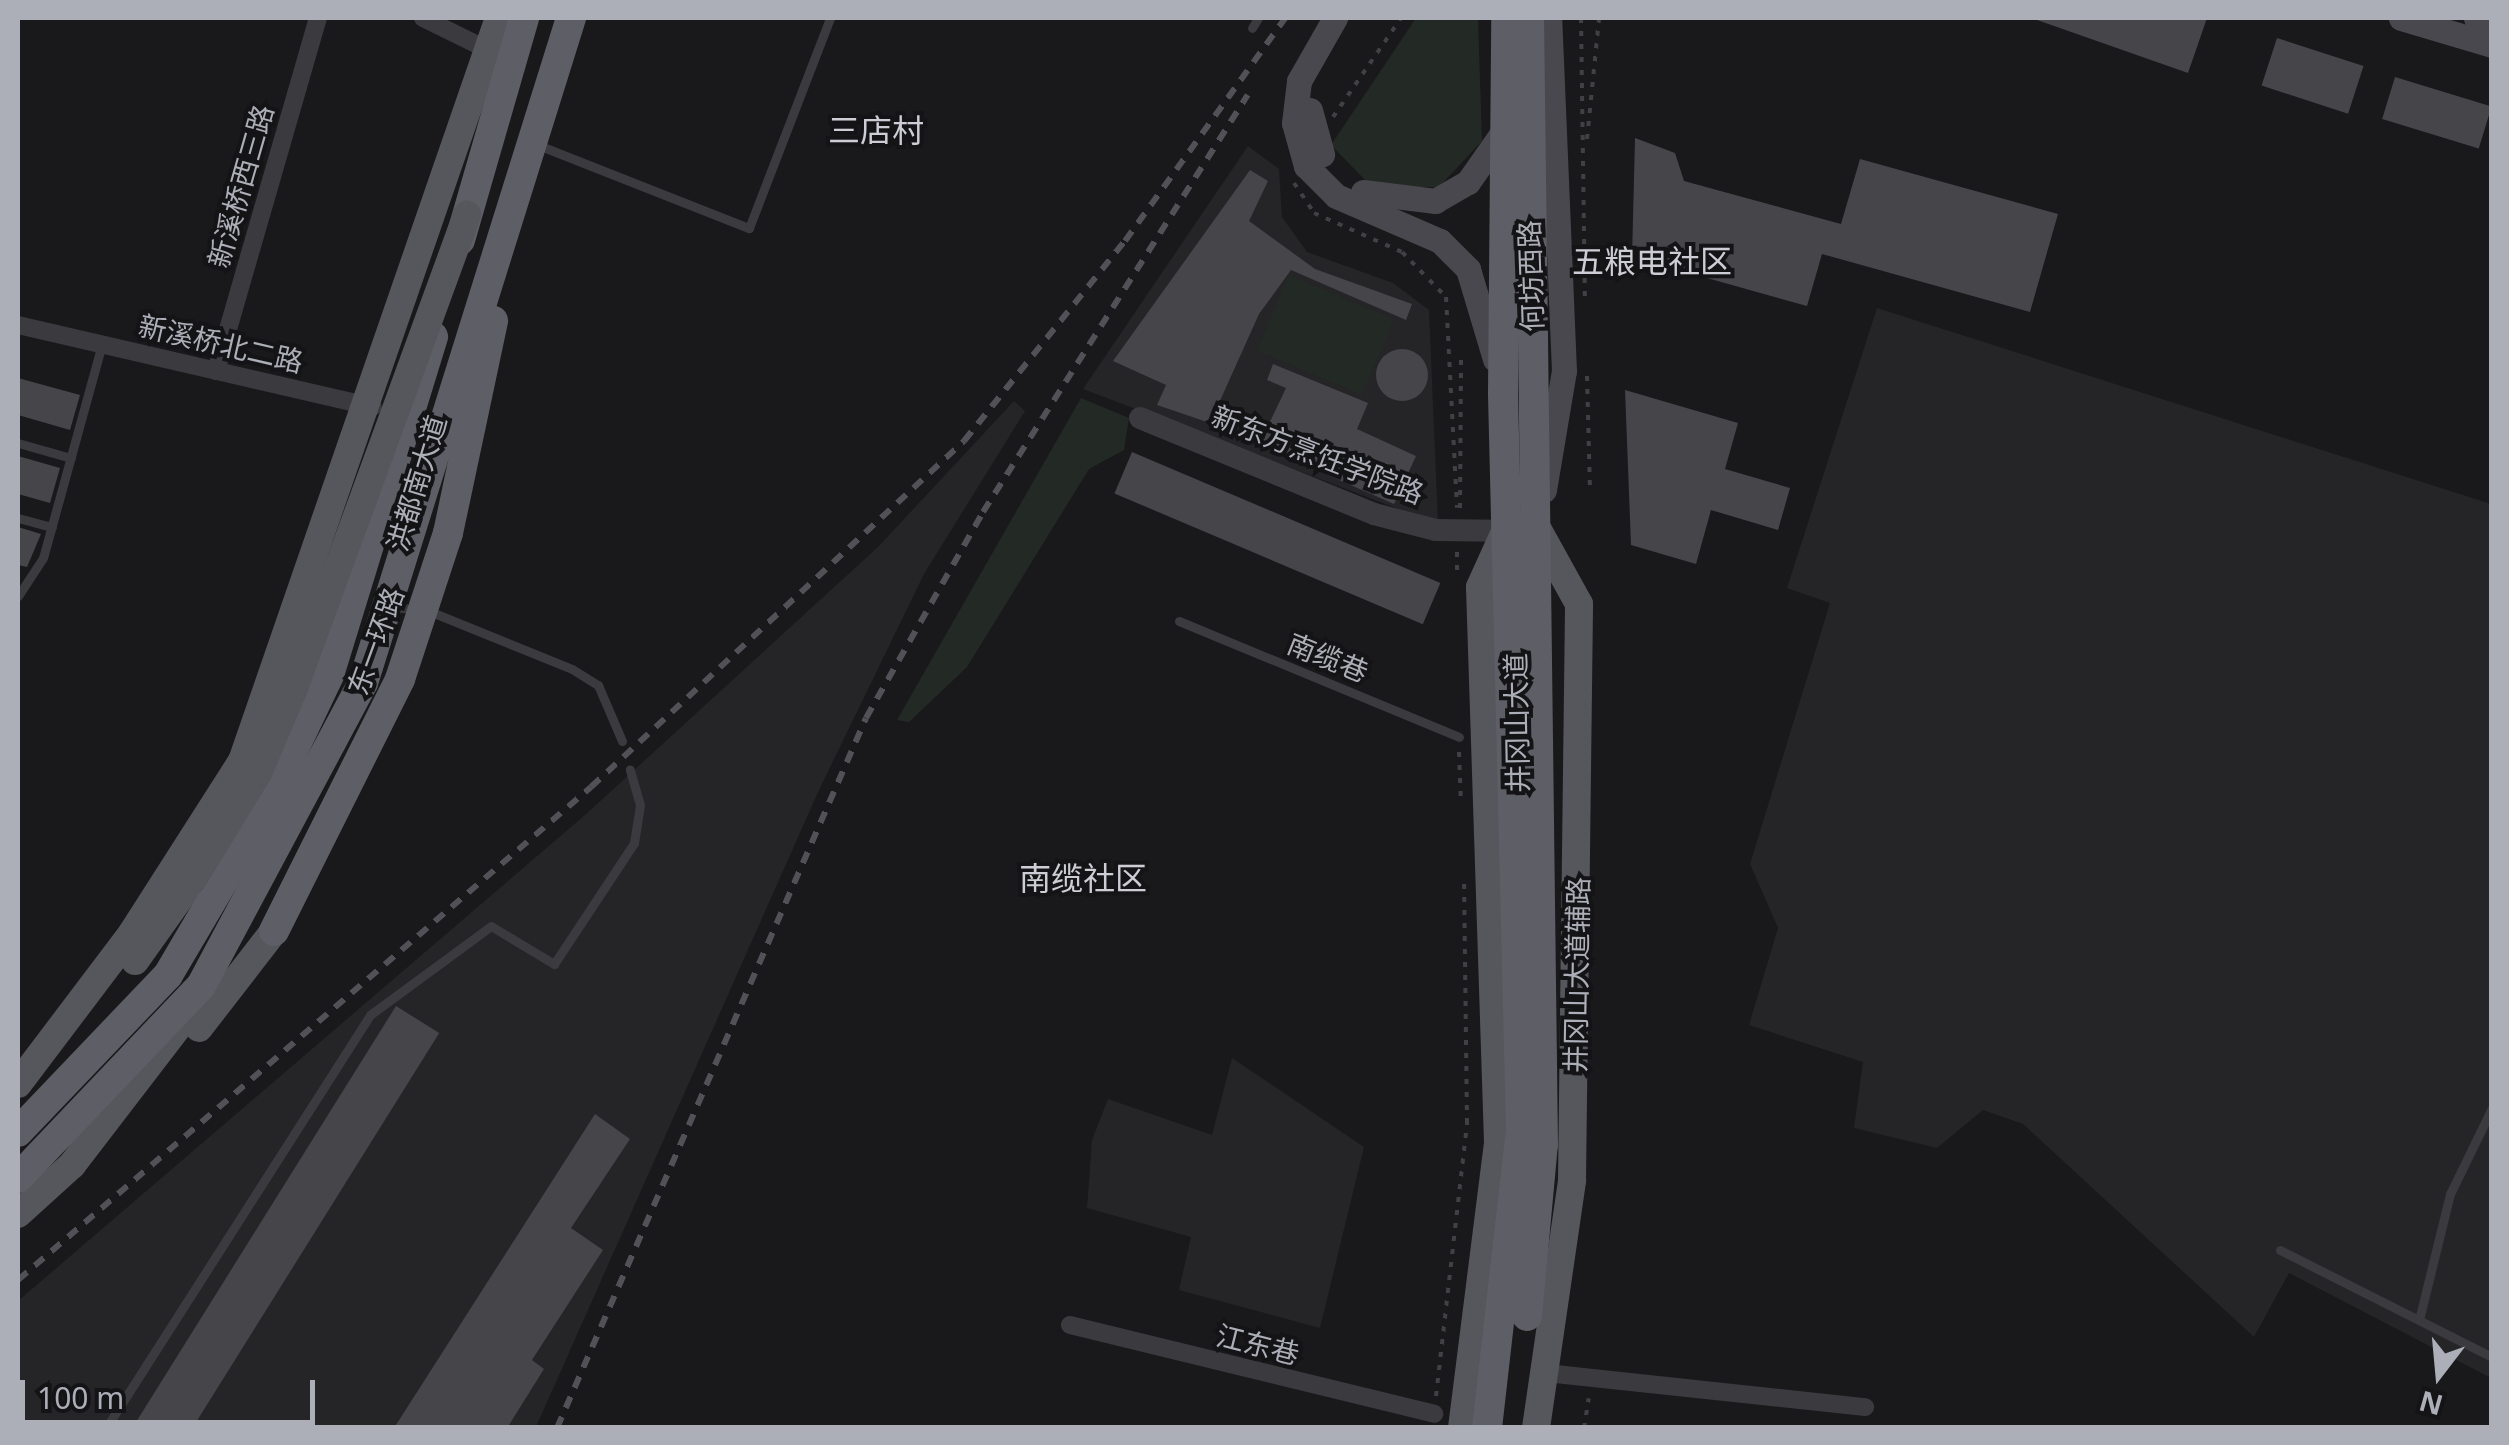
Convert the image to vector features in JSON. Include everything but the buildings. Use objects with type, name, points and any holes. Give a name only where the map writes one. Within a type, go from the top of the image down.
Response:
[{"type":"highway","name":"东一环路","points":[[18,1132],[168,975],[264,812],[330,675],[412,417],[524,18]]},
{"type":"highway","name":"东一环路","points":[[18,1178],[201,986],[295,822],[390,607],[524,149],[571,18]]},
{"type":"highway","name":"井冈山大道","points":[[1487,1428],[1521,1131],[1503,392],[1506,18]]},
{"type":"highway","name":"井冈山大道","points":[[1507,1428],[1542,1145],[1538,530],[1529,18]]},
{"type":"highway","points":[[274,931],[400,679],[448,532],[524,149]]},
{"type":"main road","points":[[18,1084],[132,933],[242,761],[370,406],[499,18]]},
{"type":"main road","name":"洪都南大道","points":[[18,1214],[72,1165],[183,1028],[312,807],[524,149],[556,18]]},
{"type":"main road","points":[[1334,18],[1299,81],[1302,116],[1314,160],[1344,182],[1374,198],[1435,201],[1491,158],[1505,127]]},
{"type":"main road","points":[[1302,116],[1322,70],[1355,18]]},
{"type":"main road","name":"何坊西路","points":[[1538,530],[1564,371],[1549,18]]},
{"type":"main road","points":[[2401,18],[2492,45]]},
{"type":"main road","points":[[2476,18],[2492,22]]},
{"type":"main road","name":"何坊西路","points":[[1314,160],[1336,196],[1440,241],[1468,269],[1503,392]]},
{"type":"main road","points":[[18,1093],[85,1030],[192,881],[287,705],[466,215]]},
{"type":"main road","name":"井冈山大道辅路","points":[[1536,1428],[1572,1180],[1579,604],[1538,530]]},
{"type":"main road","points":[[1462,1428],[1498,1142],[1480,587],[1505,532]]},
{"type":"main road","points":[[72,1165],[205,1022],[274,931]]},
{"type":"street","name":"新溪桥西三路","points":[[216,370],[318,18]]},
{"type":"street","points":[[423,18],[488,50]]},
{"type":"street","name":"新溪桥北二路","points":[[18,325],[412,417]]},
{"type":"street","name":"新东方烹饪学院路","points":[[1140,418],[1374,514],[1457,530],[1538,530]]},
{"type":"street","name":"江东巷","points":[[1070,1325],[1434,1414]]},
{"type":"street","points":[[1546,1373],[1865,1407]]},
{"type":"lane","points":[[524,149],[748,228],[830,18]]},
{"type":"lane","points":[[18,596],[32,586],[52,527],[102,344]]},
{"type":"lane","points":[[18,443],[71,458]]},
{"type":"lane","points":[[18,518],[52,527]]},
{"type":"lane","points":[[390,607],[429,612],[572,669],[598,685],[622,741]]},
{"type":"lane","name":"南缆巷","points":[[1179,621],[1459,736]]},
{"type":"lane","points":[[106,1428],[370,1015],[490,926],[554,964],[634,843],[640,805],[630,768]]},
{"type":"lane","points":[[2419,1320],[2450,1194],[2492,1108]]},
{"type":"lane","points":[[2280,1250],[2492,1357]]},
{"type":"path","points":[[1580,322],[1590,290],[1581,18]]},
{"type":"path","points":[[1586,153],[1600,18]]},
{"type":"path","points":[[1462,354],[1464,486]]},
{"type":"path","points":[[1588,371],[1590,492]]},
{"type":"path","points":[[1456,490],[1457,588]]},
{"type":"path","points":[[1459,736],[1462,810]]},
{"type":"path","points":[[1434,1414],[1467,1123],[1464,865]]},
{"type":"path","points":[[1584,1428],[1592,1378]]},
{"type":"shaded area","points":[[1416,18],[1478,18],[1482,141],[1439,187],[1372,187],[1331,145]]},
{"type":"shaded area","points":[[1248,146],[1279,169],[1282,217],[1307,252],[1393,283],[1429,310],[1438,524],[1083,389]]},
{"type":"shaded area","points":[[1289,275],[1394,320],[1362,395],[1257,350]]},
{"type":"shaded area","points":[[1877,308],[2491,504],[2491,1378],[2289,1273],[2254,1337],[2023,1124],[1983,1110],[1937,1148],[1854,1128],[1863,1062],[1749,1025],[1778,928],[1750,864],[1830,603],[1787,588]]},
{"type":"shaded area","points":[[1081,398],[1129,418],[1124,450],[1089,469],[967,667],[909,722],[897,720]]},
{"type":"shaded area","points":[[1014,401],[1025,411],[924,574],[819,790],[536,1427],[18,1427],[18,1301],[585,815],[878,547]]},
{"type":"shaded area","points":[[1232,1058],[1364,1147],[1320,1328],[1179,1290],[1191,1237],[1087,1208],[1092,1140],[1108,1099],[1212,1135]]},
{"type":"railway","points":[[18,1280],[591,787],[964,441],[1125,241],[1285,18]]},
{"type":"railway","points":[[557,1428],[866,718],[983,512],[1248,95]]},
{"type":"district","name":"三店村","points":[[876,130]]},
{"type":"district","name":"五粮电社区","points":[[1652,261]]},
{"type":"district","name":"南缆社区","points":[[1083,878]]}]
